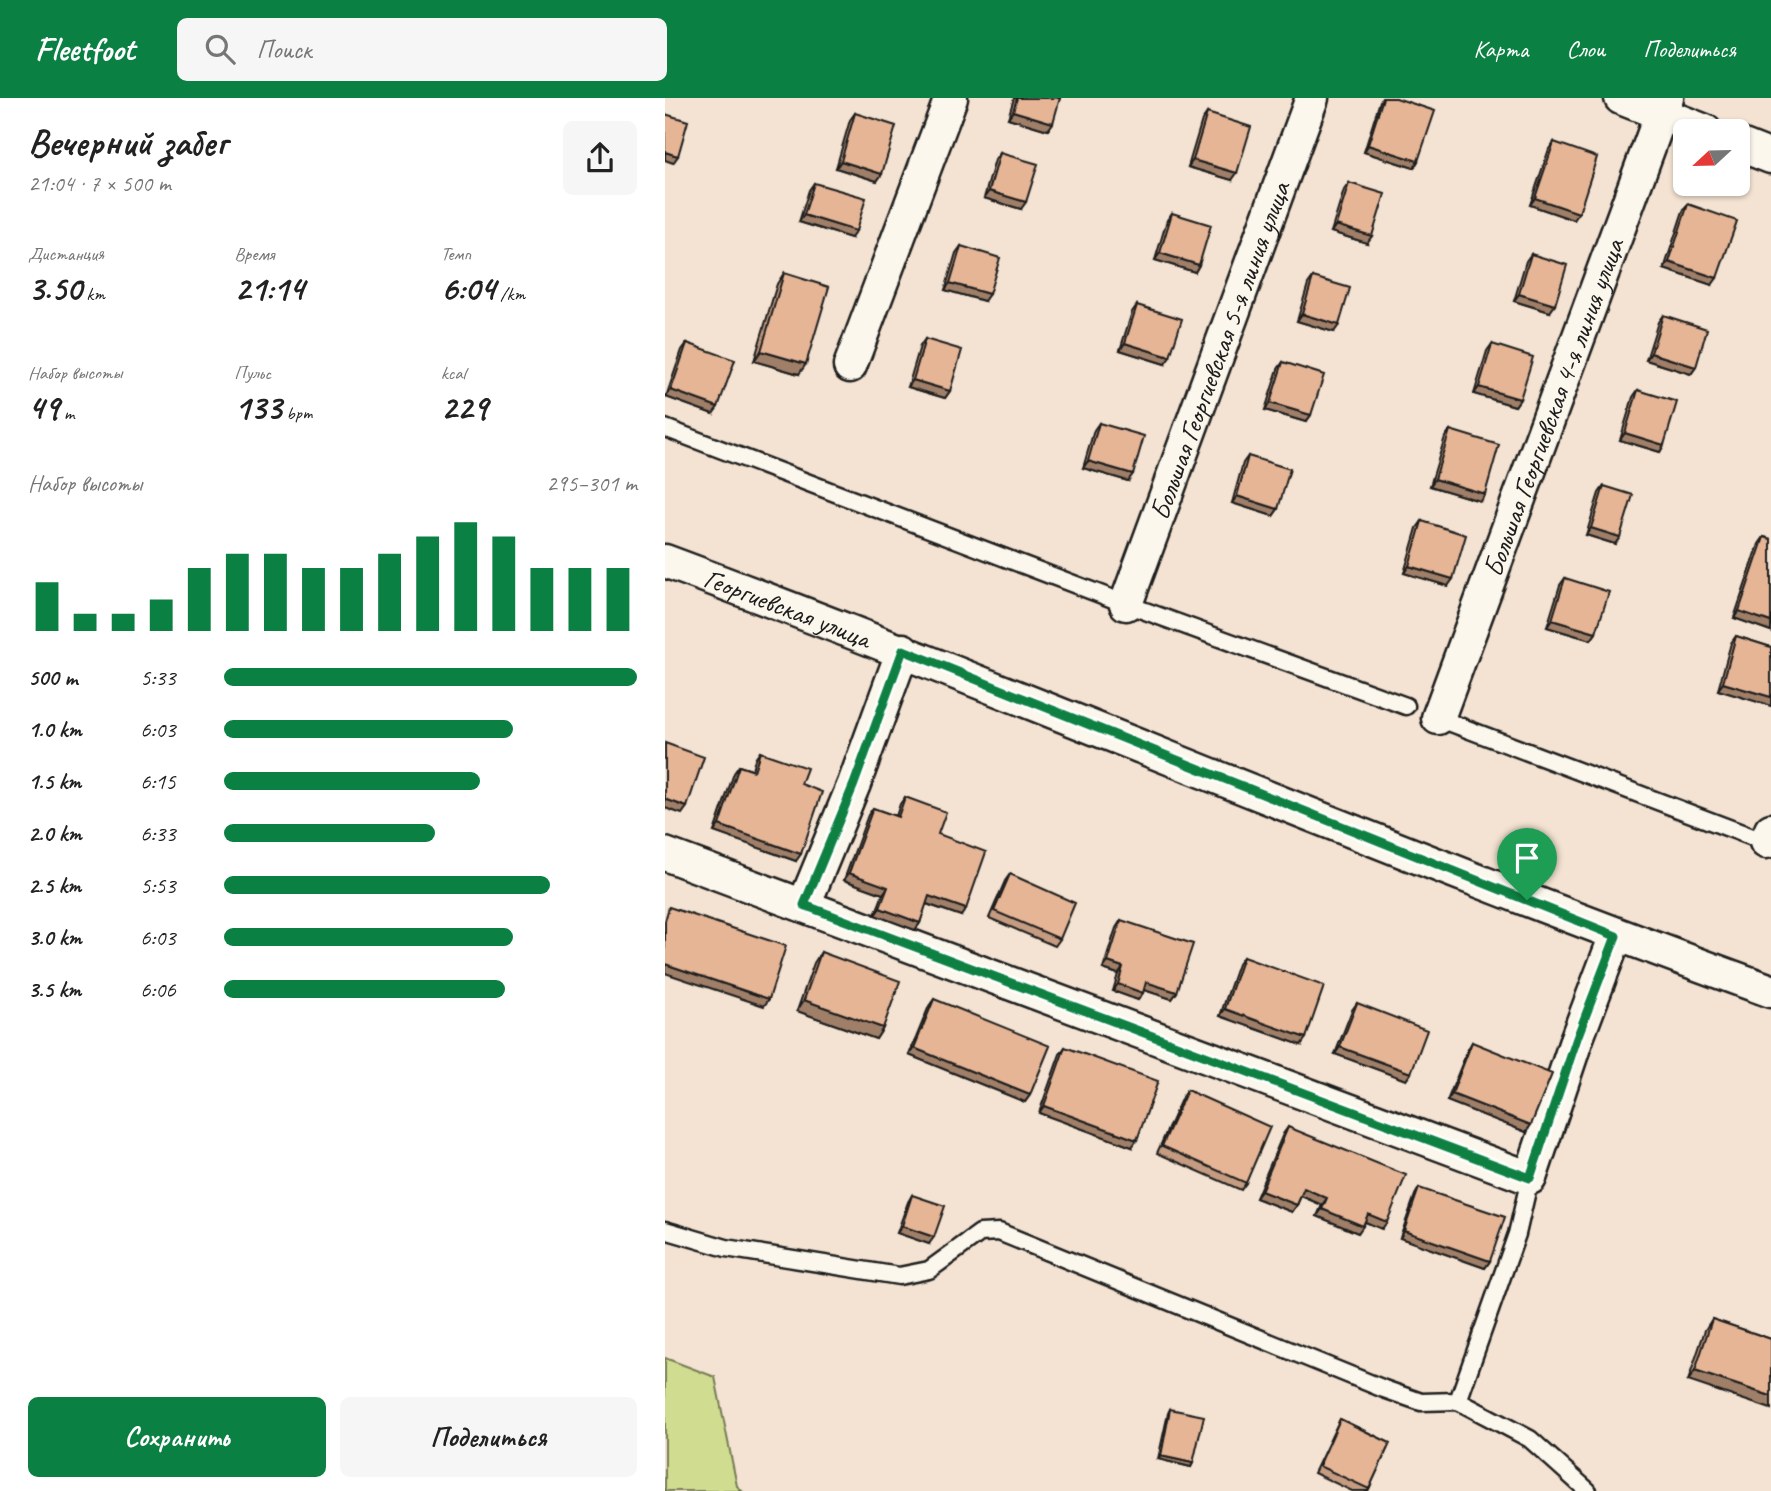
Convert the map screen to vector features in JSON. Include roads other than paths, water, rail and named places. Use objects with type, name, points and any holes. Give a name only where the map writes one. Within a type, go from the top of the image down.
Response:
[{"type":"street","points":[[850,366],[951,98]]},
{"type":"street","name":"Большая Георгиевская 5-я линия улица","points":[[1126,604],[1312,98]]},
{"type":"street","points":[[1621,98],[1664,106],[1685,119]]},
{"type":"street","name":"Большая Георгиевская 4-я линия улица","points":[[1438,718],[1664,106]]},
{"type":"street","points":[[1750,149],[1771,158]]},
{"type":"street","name":"Георгиевская улица","points":[[665,561],[903,650],[1616,936],[1771,992]]},
{"type":"street","points":[[804,905],[854,784],[903,650]]},
{"type":"street","points":[[665,854],[1530,1178],[1577,1038],[1616,936]]},
{"type":"lane","points":[[665,428],[1126,604],[1406,706]]},
{"type":"lane","points":[[1438,718],[1769,839]]},
{"type":"lane","points":[[1458,1401],[1517,1234],[1530,1178]]},
{"type":"lane","points":[[665,1230],[726,1248],[899,1276],[929,1270],[980,1233],[999,1232],[1384,1389],[1421,1402],[1458,1401],[1529,1438],[1588,1491]]}]
